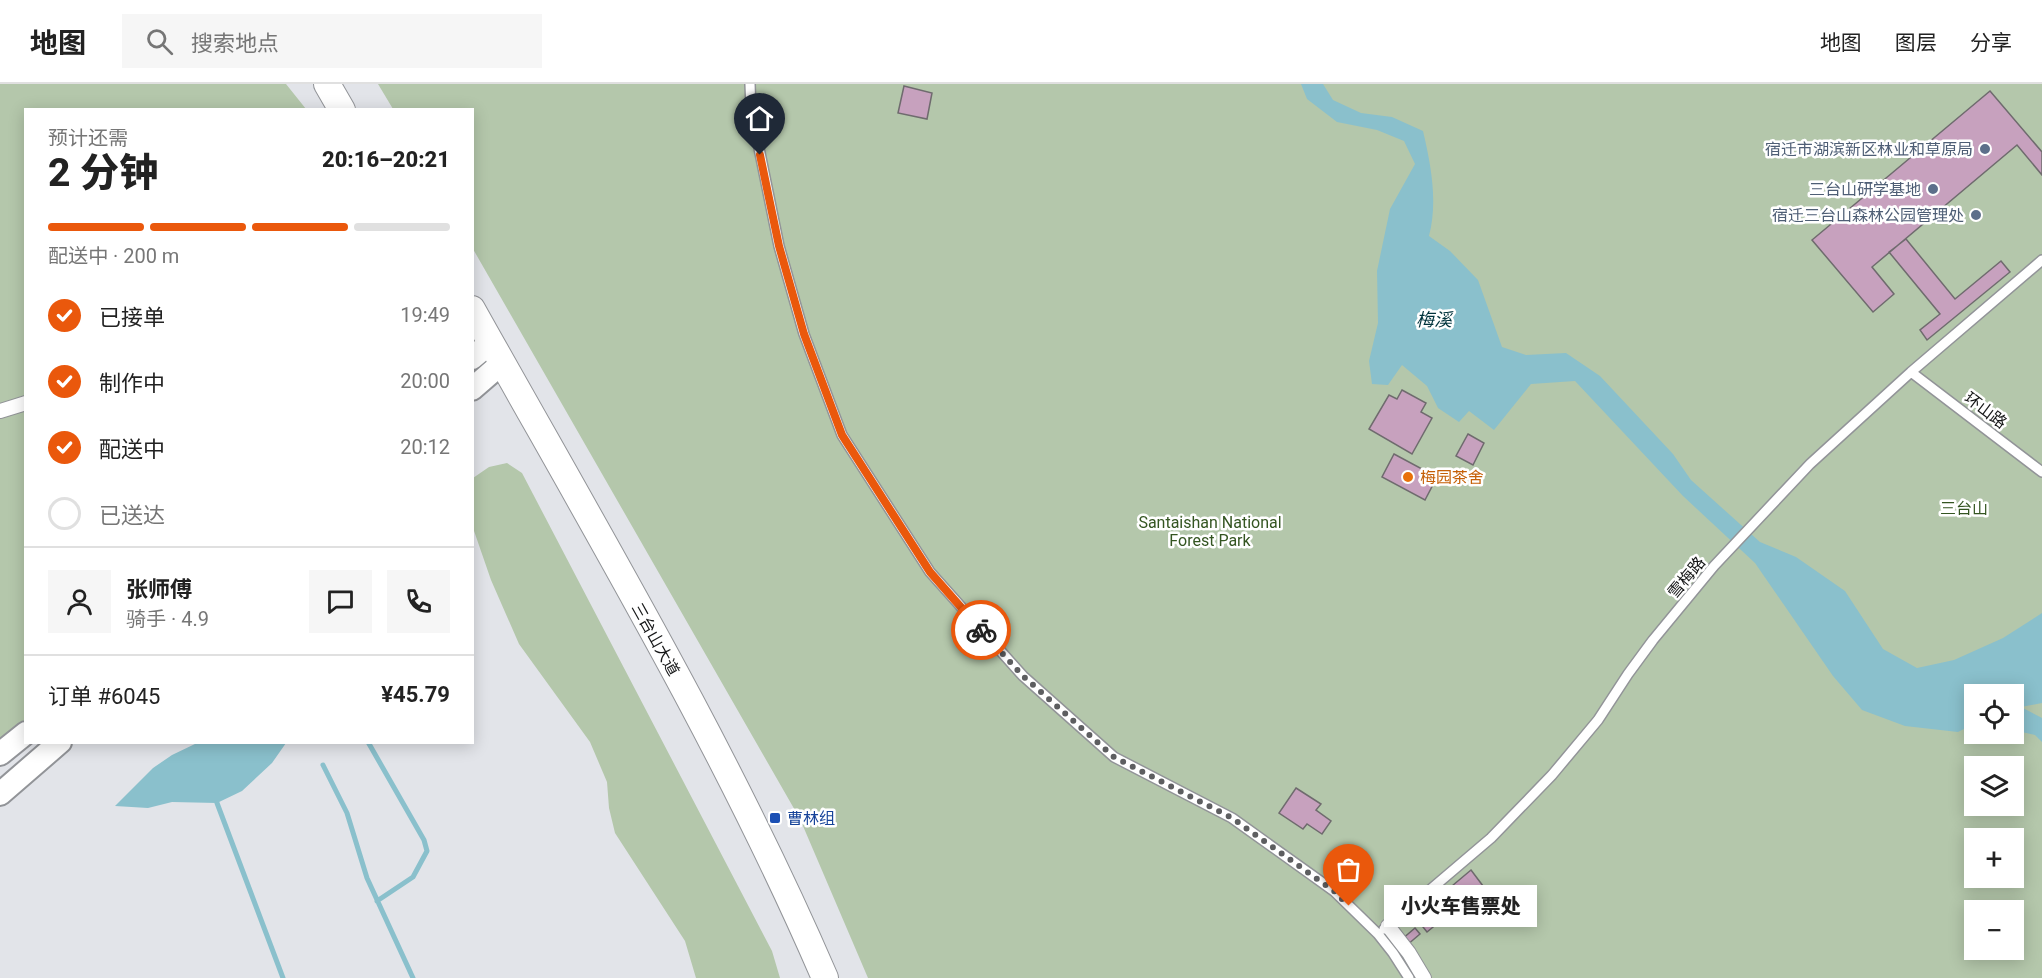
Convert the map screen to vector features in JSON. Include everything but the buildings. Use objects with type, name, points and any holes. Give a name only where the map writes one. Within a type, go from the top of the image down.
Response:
[{"type":"main road","points":[[327,84],[341,108]]},
{"type":"main road","points":[[347,84],[361,108]]},
{"type":"main road","name":"三台山大道","points":[[474,318],[483,359],[672,697],[791,928],[812,978]]},
{"type":"main road","name":"三台山大道","points":[[483,359],[692,704],[798,916],[825,978]]},
{"type":"street","points":[[0,411],[24,404]]},
{"type":"street","points":[[0,754],[24,735]]},
{"type":"street","points":[[0,794],[58,744]]},
{"type":"street","points":[[1383,930],[1409,953],[1424,978]]},
{"type":"lane","points":[[750,84],[751,109],[779,246],[804,334],[842,435],[930,572],[1023,676],[1114,757],[1232,818],[1334,891],[1383,930],[1408,978]]},
{"type":"lane","name":"雪梅路","points":[[1383,930],[1491,838],[1552,775],[1599,720],[1653,640],[1714,566],[1810,464],[1911,372],[2042,260]]},
{"type":"lane","name":"环山路","points":[[1911,372],[2042,471]]},
{"type":"green space","points":[[0,84],[286,84],[305,108],[24,108],[24,721],[0,740]]},
{"type":"green space","name":"Santaishan National Forest Park","points":[[378,84],[2042,84],[2042,978],[868,978],[800,819],[474,251],[474,108],[392,108]]},
{"type":"green space","points":[[507,463],[522,473],[772,951],[780,978],[696,978],[685,941],[615,833],[609,808],[607,782],[590,742],[519,644],[491,580],[474,531],[474,477],[489,467]]},
{"type":"water","name":"梅溪","points":[[1301,84],[1323,84],[1333,100],[1361,113],[1392,117],[1423,131],[1431,170],[1433,197],[1429,236],[1450,251],[1478,280],[1502,347],[1526,355],[1566,353],[1600,376],[1673,454],[1691,480],[1760,542],[1796,557],[1845,591],[1883,649],[1917,668],[1954,660],[2003,638],[2042,613],[2042,703],[2024,706],[2024,684],[1964,684],[1964,729],[1958,732],[1905,726],[1862,710],[1833,676],[1755,563],[1683,496],[1575,381],[1531,384],[1494,430],[1469,411],[1459,422],[1438,408],[1427,386],[1402,365],[1388,385],[1372,384],[1369,361],[1378,323],[1377,271],[1390,209],[1415,164],[1404,141],[1377,130],[1337,122],[1307,99]]},
{"type":"water","points":[[2024,709],[2042,718],[2042,742],[2035,735],[2024,732]]},
{"type":"water","points":[[195,744],[285,744],[272,763],[242,791],[217,803],[172,802],[148,808],[115,806],[153,768],[172,755]]},
{"type":"waterway","points":[[369,744],[424,840],[427,851],[413,877],[377,901]]},
{"type":"waterway","points":[[323,765],[347,813],[367,878],[413,978]]},
{"type":"waterway","points":[[217,803],[283,978]]},
{"type":"way so far","points":[[981,630],[1023,676],[1114,757],[1232,818],[1334,891],[1349,906]]},
{"type":"place","name":"宿迁市湖滨新区林业和草原局","points":[[1985,149]]},
{"type":"place","name":"三台山研学基地","points":[[1933,189]]},
{"type":"place","name":"宿迁三台山森林公园管理处","points":[[1976,215]]},
{"type":"place","name":"梅园茶舍","points":[[1408,477]]},
{"type":"place","name":"曹林组","points":[[775,818]]},
{"type":"place","name":"小火车售票处","points":[[1349,906]]},
{"type":"route","points":[[760,155],[779,246],[804,334],[842,435],[930,572],[981,630]]},
{"type":"park label","name":"三台山","points":[[1964,508]]}]
